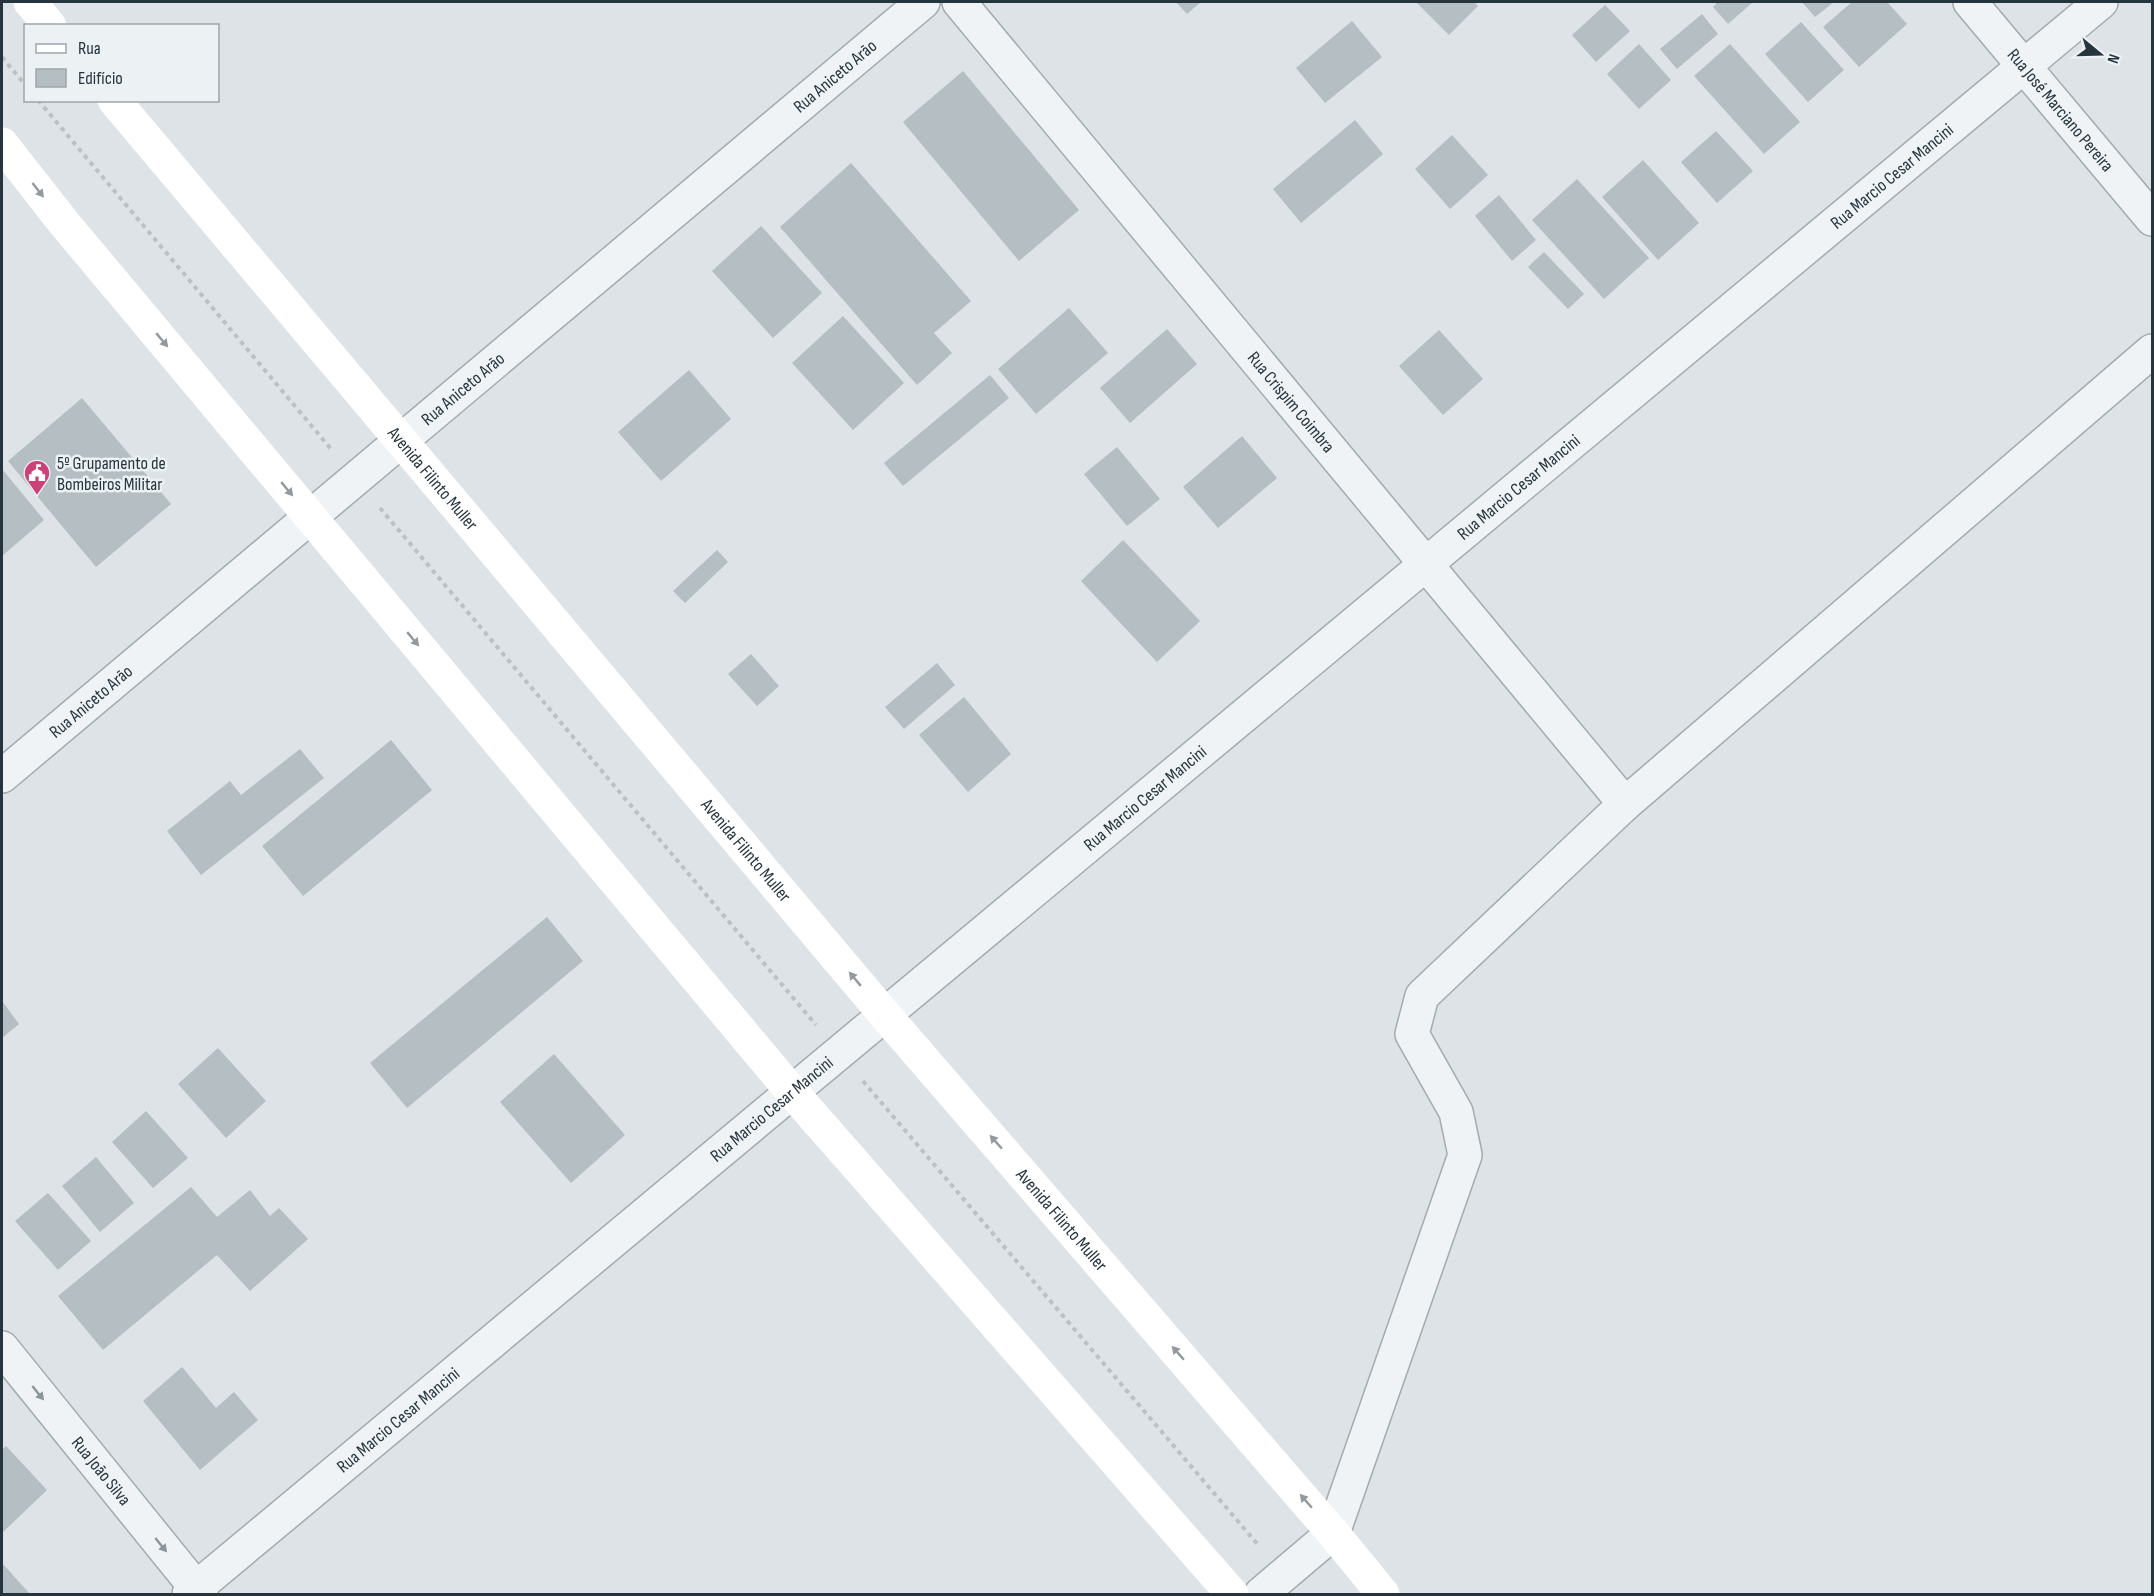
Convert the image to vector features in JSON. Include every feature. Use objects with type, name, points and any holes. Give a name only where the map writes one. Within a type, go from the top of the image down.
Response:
[{"type":"main road","points":[[30,2],[48,24]]},
{"type":"main road","name":"Avenida Filinto Muller","points":[[116,102],[885,1015],[1334,1533],[1383,1594]]},
{"type":"main road","points":[[2,144],[64,223],[792,1092],[1232,1594]]},
{"type":"street","name":"Rua Aniceto Arão","points":[[2,776],[923,2]]},
{"type":"street","name":"Rua Crispim Coimbra","points":[[959,2],[1624,804]]},
{"type":"street","name":"Rua José Marciano Pereira","points":[[1970,2],[2152,219]]},
{"type":"street","name":"Rua Marcio Cesar Mancini","points":[[195,1593],[792,1092],[2102,2]]},
{"type":"street","points":[[1272,1585],[1334,1533],[1465,1155],[1456,1112],[1412,1034],[1422,996],[1624,804],[2152,351]]},
{"type":"street","name":"Rua João Silva","points":[[2,1348],[195,1593]]},
{"type":"path","points":[[2,57],[24,84]]},
{"type":"path","points":[[40,102],[839,1053],[1272,1585]]},
{"type":"building","points":[[1176,2],[1201,2],[1187,14]]},
{"type":"building","points":[[1416,2],[1474,2],[1478,6],[1449,35]]},
{"type":"building","points":[[1718,2],[1753,2],[1728,24],[1713,7]]},
{"type":"building","points":[[1802,2],[1834,2],[1815,17]]},
{"type":"building","points":[[1852,2],[1887,2],[1907,24],[1859,67],[1823,27]]},
{"type":"building","points":[[1605,5],[1630,31],[1596,62],[1572,35]]},
{"type":"building","points":[[1702,14],[1718,34],[1677,69],[1660,49]]},
{"type":"building","points":[[1352,21],[1382,57],[1325,103],[1296,68]]},
{"type":"building","points":[[1801,22],[1844,70],[1808,102],[1765,54]]},
{"type":"building","points":[[1639,44],[1671,80],[1639,109],[1607,74]]},
{"type":"building","points":[[1730,44],[1800,122],[1764,154],[1694,76]]},
{"type":"building","points":[[963,71],[1079,210],[1019,261],[903,122]]},
{"type":"building","points":[[1355,120],[1383,154],[1301,223],[1273,189]]},
{"type":"building","points":[[1716,131],[1753,171],[1717,203],[1681,162]]},
{"type":"building","points":[[1452,135],[1488,175],[1450,209],[1415,169]]},
{"type":"building","points":[[1643,160],[1699,223],[1658,260],[1602,197]]},
{"type":"building","points":[[851,163],[971,301],[934,333],[952,353],[917,385],[780,227]]},
{"type":"building","points":[[1577,179],[1649,258],[1604,299],[1532,220]]},
{"type":"building","points":[[1499,195],[1536,240],[1512,261],[1475,216]]},
{"type":"building","points":[[761,226],[822,293],[773,338],[712,271]]},
{"type":"building","points":[[1544,252],[1584,294],[1568,309],[1528,267]]},
{"type":"building","points":[[1069,308],[1108,353],[1036,414],[998,369]]},
{"type":"building","points":[[843,316],[904,383],[853,430],[792,363]]},
{"type":"building","points":[[1167,329],[1197,364],[1130,423],[1100,388]]},
{"type":"building","points":[[1439,330],[1483,379],[1443,415],[1399,366]]},
{"type":"building","points":[[689,370],[731,419],[661,481],[618,432]]},
{"type":"building","points":[[990,375],[1009,398],[903,486],[884,463]]},
{"type":"building","points":[[82,398],[171,504],[96,567],[8,461]]},
{"type":"building","points":[[1242,436],[1277,478],[1218,528],[1183,487]]},
{"type":"building","points":[[1117,447],[1160,499],[1127,526],[1084,474]]},
{"type":"building","points":[[2,469],[44,520],[2,556]]},
{"type":"building","points":[[1123,540],[1200,621],[1157,662],[1081,581]]},
{"type":"building","points":[[717,550],[728,562],[685,603],[673,591]]},
{"type":"building","points":[[751,654],[779,686],[757,706],[728,674]]},
{"type":"building","points":[[937,663],[955,685],[904,729],[885,707]]},
{"type":"building","points":[[964,697],[1011,754],[968,792],[919,735]]},
{"type":"building","points":[[391,740],[432,790],[303,896],[262,846]]},
{"type":"building","points":[[300,749],[324,778],[201,875],[167,831],[230,781],[241,795]]},
{"type":"building","points":[[547,917],[583,961],[407,1108],[370,1063]]},
{"type":"building","points":[[2,1001],[19,1024],[2,1038]]},
{"type":"building","points":[[218,1048],[266,1101],[226,1138],[178,1084]]},
{"type":"building","points":[[554,1054],[625,1135],[571,1183],[500,1102]]},
{"type":"building","points":[[146,1111],[188,1158],[153,1188],[112,1142]]},
{"type":"building","points":[[96,1157],[134,1203],[100,1232],[62,1186]]},
{"type":"building","points":[[191,1187],[217,1217],[250,1190],[270,1216],[279,1208],[308,1239],[250,1291],[217,1255],[103,1350],[58,1296]]},
{"type":"building","points":[[48,1193],[91,1241],[58,1270],[15,1221]]},
{"type":"building","points":[[182,1367],[216,1408],[234,1392],[258,1420],[200,1470],[143,1401]]},
{"type":"building","points":[[6,1446],[47,1490],[2,1533],[2,1450]]},
{"type":"building","points":[[2,1563],[30,1594],[2,1594]]},
{"type":"place","name":"5º Grupamento de Bombeiros Militar","points":[[37,496]]}]
